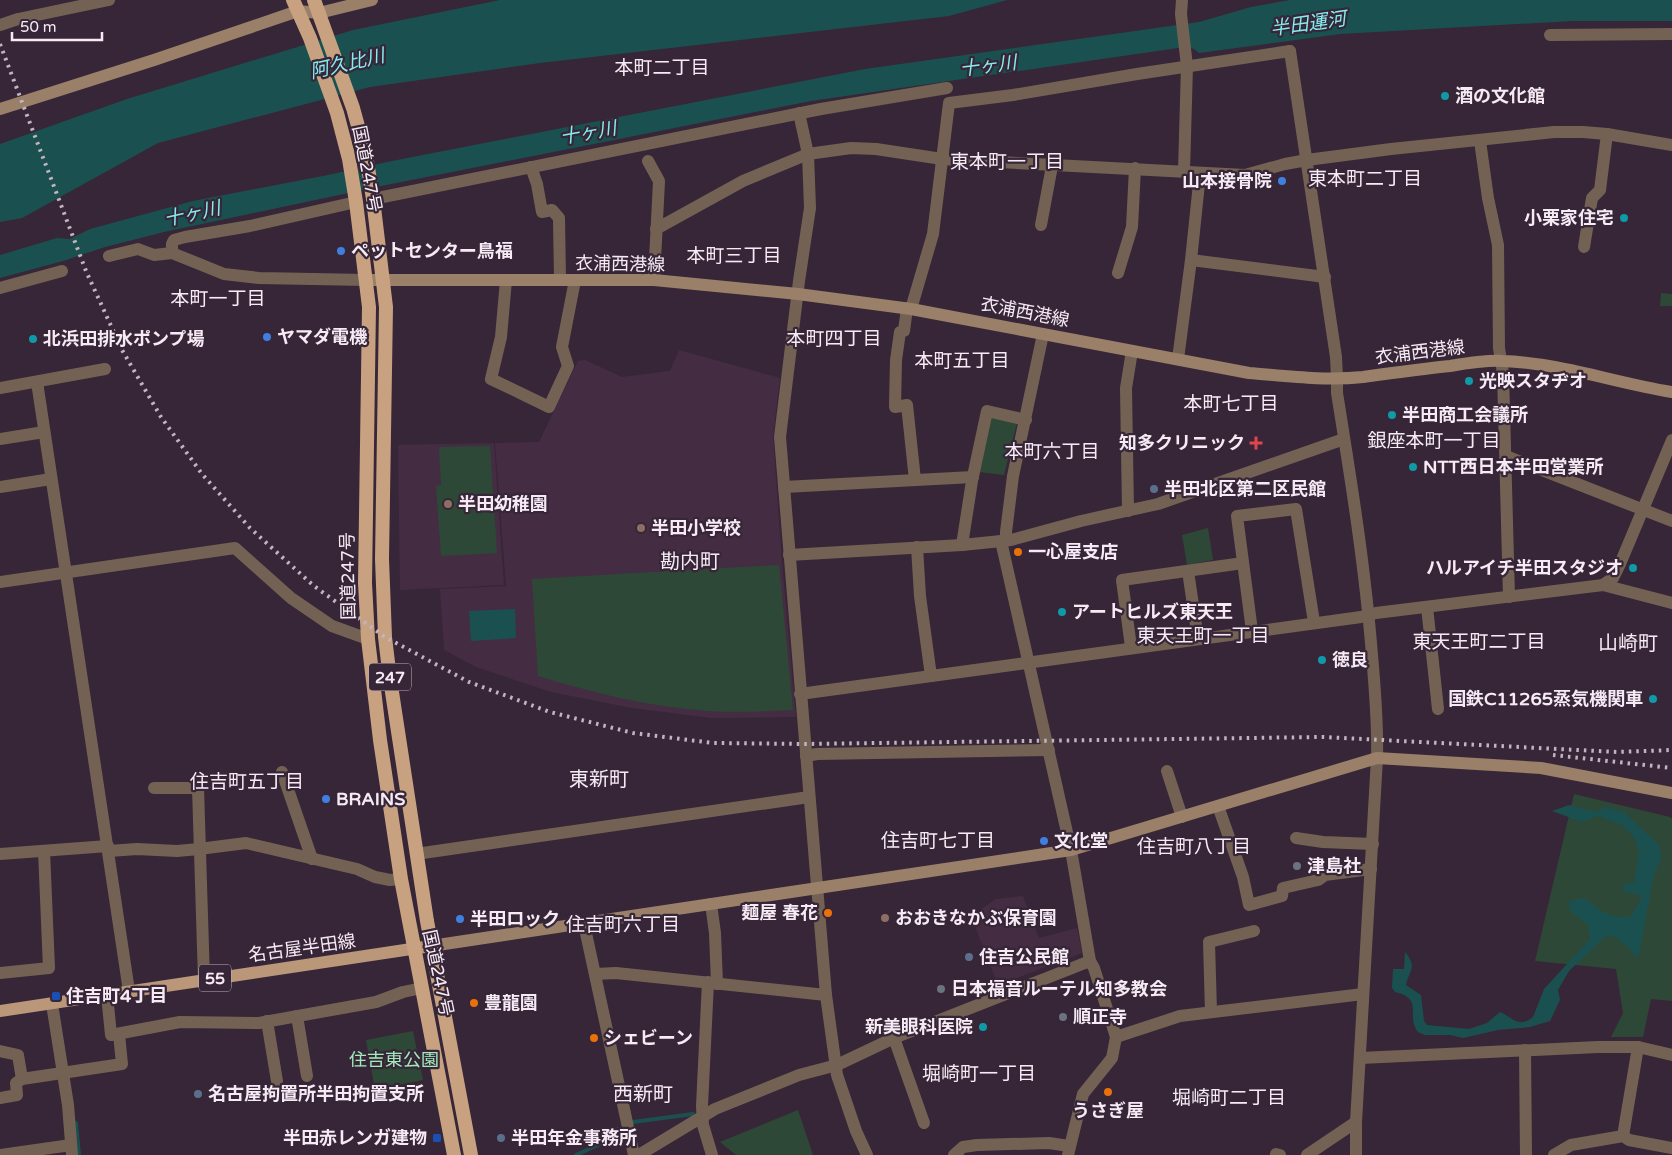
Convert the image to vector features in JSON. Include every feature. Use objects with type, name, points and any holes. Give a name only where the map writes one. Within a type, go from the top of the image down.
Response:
[{"type":"highway","name":"国道247号","points":[[314,0],[353,108],[365,149],[373,196],[386,307],[382,559],[390,679],[431,946],[471,1155]]},
{"type":"highway","name":"国道247号","points":[[296,6],[310,38],[337,113],[348,153],[355,199],[369,307],[365,583],[368,639],[380,740],[401,879],[454,1155]]},
{"type":"main road","points":[[0,109],[154,60],[309,0]]},
{"type":"main road","points":[[296,6],[319,13],[372,0]]},
{"type":"main road","name":"衣浦西港線","points":[[366,280],[654,280],[798,294],[909,308],[1249,373],[1296,377],[1362,377],[1501,361],[1557,367],[1672,392]]},
{"type":"main road","points":[[431,946],[1071,850],[1377,758],[1541,768],[1672,793]]},
{"type":"main road","name":"名古屋半田線","points":[[0,1011],[431,946]]},
{"type":"street","points":[[0,25],[18,19],[109,0]]},
{"type":"street","points":[[1182,0],[1181,14],[1187,52],[1184,171]]},
{"type":"street","points":[[1550,35],[1672,34]]},
{"type":"street","points":[[916,480],[907,405],[895,406],[896,360],[900,332],[904,331],[909,308],[933,234],[949,103],[1013,95],[1290,51],[1325,277],[1336,357],[1337,393],[1361,544],[1377,714],[1373,844],[1356,1122],[1356,1155]]},
{"type":"street","points":[[373,196],[531,167],[799,113],[947,88]]},
{"type":"street","points":[[799,113],[808,154],[810,208],[780,437],[826,995],[837,1075],[856,1131],[867,1155]]},
{"type":"street","points":[[656,229],[744,181],[808,154],[850,148],[876,149],[942,159],[1245,175],[1307,160],[1554,132],[1607,134],[1672,145]]},
{"type":"street","points":[[1584,247],[1592,198],[1600,190],[1607,134]]},
{"type":"street","points":[[1480,141],[1488,198],[1498,245],[1499,348],[1506,456],[1509,597]]},
{"type":"street","points":[[648,161],[658,181],[654,280]]},
{"type":"street","points":[[1041,225],[1052,166]]},
{"type":"street","points":[[531,167],[537,184],[542,212],[552,210],[559,218],[560,280]]},
{"type":"street","points":[[1118,273],[1132,227],[1135,168]]},
{"type":"street","points":[[1178,360],[1192,260],[1200,174]]},
{"type":"street","points":[[172,253],[174,240],[250,226],[355,199]]},
{"type":"street","points":[[109,256],[138,249],[154,255],[172,253],[224,274],[259,278],[366,280]]},
{"type":"street","points":[[1192,260],[1325,277]]},
{"type":"street","points":[[0,288],[62,271]]},
{"type":"street","points":[[506,280],[501,337],[491,379],[549,407],[568,366],[562,347],[575,280]]},
{"type":"street","points":[[954,1155],[963,1147],[977,1145],[1068,1150],[1083,1094],[1112,1058],[1116,1037],[1094,968],[1090,961],[1071,850],[1003,541],[1006,532],[1013,476],[1043,334]]},
{"type":"street","points":[[1128,511],[1126,388],[1132,351]]},
{"type":"street","points":[[0,388],[105,369]]},
{"type":"street","points":[[37,382],[129,991]]},
{"type":"street","points":[[962,545],[973,477],[987,411],[1026,420]]},
{"type":"street","points":[[0,438],[44,432]]},
{"type":"street","points":[[789,555],[1003,541],[1080,521],[1158,504],[1344,439]]},
{"type":"street","points":[[1603,585],[1613,578],[1644,510],[1672,440]]},
{"type":"street","points":[[1506,456],[1672,521]]},
{"type":"street","points":[[784,487],[973,477]]},
{"type":"street","points":[[0,487],[52,479]]},
{"type":"street","points":[[1252,631],[1237,516],[1296,509],[1314,622]]},
{"type":"street","points":[[918,547],[920,596],[931,676]]},
{"type":"street","points":[[0,582],[235,548],[291,598],[332,626],[368,639]]},
{"type":"street","points":[[1131,647],[1122,580],[1243,563]]},
{"type":"street","points":[[1188,570],[1198,639]]},
{"type":"street","points":[[800,694],[1314,622],[1603,585],[1672,603]]},
{"type":"street","points":[[1426,607],[1438,709]]},
{"type":"street","points":[[806,756],[817,754],[1049,750]]},
{"type":"street","points":[[282,772],[312,859]]},
{"type":"street","points":[[1168,772],[1182,817]]},
{"type":"street","points":[[154,788],[198,788],[204,980]]},
{"type":"street","points":[[416,854],[809,797]]},
{"type":"street","points":[[1218,806],[1243,877],[1249,905],[1282,896],[1283,888],[1318,880],[1325,875],[1371,869]]},
{"type":"street","points":[[1296,838],[1323,842],[1373,844]]},
{"type":"street","points":[[0,854],[108,848],[177,851],[246,843],[357,869],[390,880],[401,879]]},
{"type":"street","points":[[0,973],[49,968],[44,851]]},
{"type":"street","points":[[711,904],[715,933],[713,983],[702,1117],[712,1155]]},
{"type":"street","points":[[584,924],[634,1155]]},
{"type":"street","points":[[1211,1012],[1209,942],[1254,931]]},
{"type":"street","points":[[639,1155],[715,1109],[799,1075],[837,1065],[894,1038],[1090,961]]},
{"type":"street","points":[[595,974],[616,973],[826,995]]},
{"type":"street","points":[[107,994],[111,1035],[180,1022],[259,1023],[376,1002],[403,992],[422,988]]},
{"type":"street","points":[[1116,1037],[1165,1020],[1211,1012],[1363,994]]},
{"type":"street","points":[[1,1155],[72,1150],[68,1105],[52,1004]]},
{"type":"street","points":[[296,1016],[306,1076]]},
{"type":"street","points":[[267,1021],[277,1080]]},
{"type":"street","points":[[0,1098],[17,1095],[16,1083],[22,1079],[122,1064],[119,1034]]},
{"type":"street","points":[[894,1038],[924,1123]]},
{"type":"street","points":[[1360,1058],[1598,1046],[1638,1047],[1672,1055]]},
{"type":"street","points":[[1623,1136],[1638,1047]]},
{"type":"street","points":[[1525,1050],[1526,1155]]},
{"type":"street","points":[[0,1052],[18,1055],[22,1079]]},
{"type":"street","points":[[1307,1155],[1356,1122]]},
{"type":"street","points":[[1554,1155],[1572,1145],[1623,1136],[1629,1140],[1672,1148]]},
{"type":"shaded area","name":"半田小学校","points":[[679,350],[780,378],[773,436],[796,717],[711,718],[632,708],[551,692],[476,667],[444,650],[440,589],[506,586],[495,443],[539,442],[578,361],[585,360],[622,377],[670,371]]},
{"type":"shaded area","name":"半田幼稚園","points":[[494,443],[504,585],[400,590],[398,445]]},
{"type":"shaded area","points":[[1023,896],[1039,938],[1077,928],[1082,953],[998,985],[971,916],[996,899]]},
{"type":"green space","points":[[1661,293],[1672,294],[1672,306],[1660,306]]},
{"type":"green space","points":[[989,417],[1017,423],[1004,475],[978,472]]},
{"type":"green space","points":[[490,446],[497,553],[441,556],[436,486],[441,485],[439,447]]},
{"type":"green space","points":[[1208,528],[1213,560],[1187,565],[1182,535]]},
{"type":"green space","points":[[779,565],[793,710],[720,712],[687,709],[644,703],[538,676],[532,579]]},
{"type":"green space","points":[[1574,794],[1672,819],[1672,1001],[1651,999],[1643,1037],[1611,1037],[1623,1013],[1616,969],[1535,961]]},
{"type":"green space","name":"住吉東公園","points":[[413,1031],[423,1080],[375,1090],[366,1040]]},
{"type":"green space","points":[[798,1110],[813,1155],[736,1155],[720,1142]]},
{"type":"water","name":"阿久比川","points":[[500,0],[1007,0],[949,16],[540,63],[370,87],[158,143],[22,218],[0,222],[0,144],[127,99],[353,30]]},
{"type":"water","points":[[1290,0],[1672,0],[1672,21],[1573,21],[1340,34],[1199,53],[1187,47],[811,101],[391,184],[164,232],[0,278],[0,255],[57,238],[70,239],[90,229],[193,201],[865,69],[1199,22],[1251,7]]},
{"type":"water","points":[[515,609],[516,638],[471,641],[469,611]]},
{"type":"water","points":[[1569,805],[1595,812],[1606,807],[1624,812],[1659,845],[1661,857],[1653,878],[1639,955],[1636,957],[1627,946],[1613,936],[1605,937],[1569,971],[1558,990],[1560,1000],[1550,1021],[1530,1027],[1498,1030],[1463,1038],[1450,1035],[1425,1035],[1418,1032],[1413,1020],[1412,1003],[1404,995],[1395,992],[1392,988],[1393,969],[1404,969],[1405,952],[1412,966],[1406,985],[1421,995],[1424,1021],[1427,1025],[1469,1029],[1487,1023],[1500,1012],[1516,1021],[1524,1022],[1533,1017],[1544,989],[1590,939],[1588,925],[1571,912],[1568,903],[1583,898],[1609,914],[1619,917],[1630,917],[1640,901],[1641,895],[1625,892],[1622,884],[1634,883],[1639,851],[1634,837],[1622,825],[1598,816],[1582,822],[1552,811]]},
{"type":"waterway","points":[[633,1122],[693,1114]]},
{"type":"waterway","points":[[76,1123],[79,1155]]},
{"type":"waterway","points":[[576,1155],[602,1143],[618,1129]]},
{"type":"railway","points":[[0,44],[86,271],[122,350],[161,417],[202,474],[250,528],[314,586],[385,637],[469,682],[550,712],[633,733],[713,743],[804,744],[1323,737],[1617,752],[1672,750]]},
{"type":"railway","points":[[1553,755],[1672,768]]},
{"type":"place","name":"酒の文化館","points":[[1445,96]]},
{"type":"place","name":"山本接骨院","points":[[1282,181]]},
{"type":"place","name":"小栗家住宅","points":[[1624,218]]},
{"type":"place","name":"ペットセンター鳥福","points":[[341,251]]},
{"type":"place","name":"ヤマダ電機","points":[[267,337]]},
{"type":"place","name":"北浜田排水ポンプ場","points":[[33,339]]},
{"type":"place","name":"光映スタヂオ","points":[[1469,381]]},
{"type":"place","name":"半田商工会議所","points":[[1392,415]]},
{"type":"place","name":"知多クリニック","points":[[1256,443]]},
{"type":"place","name":"NTT西日本半田営業所","points":[[1413,467]]},
{"type":"place","name":"半田北区第二区民館","points":[[1154,489]]},
{"type":"place","name":"半田幼稚園","points":[[448,504]]},
{"type":"place","name":"半田小学校","points":[[641,528]]},
{"type":"place","name":"一心屋支店","points":[[1018,552]]},
{"type":"place","name":"ハルアイチ半田スタジオ","points":[[1633,568]]},
{"type":"place","name":"アートヒルズ東天王","points":[[1062,612]]},
{"type":"place","name":"徳良","points":[[1322,660]]},
{"type":"place","name":"国鉄C11265蒸気機関車","points":[[1653,699]]},
{"type":"place","name":"BRAINS","points":[[326,799]]},
{"type":"place","name":"文化堂","points":[[1044,841]]},
{"type":"place","name":"津島社","points":[[1297,866]]},
{"type":"place","name":"麺屋 春花","points":[[828,913]]},
{"type":"place","name":"おおきなかぶ保育園","points":[[885,918]]},
{"type":"place","name":"半田ロック","points":[[460,919]]},
{"type":"place","name":"住吉公民館","points":[[969,957]]},
{"type":"place","name":"日本福音ルーテル知多教会","points":[[941,989]]},
{"type":"place","name":"住吉町4丁目","points":[[56,996]]},
{"type":"place","name":"豊龍園","points":[[474,1003]]},
{"type":"place","name":"順正寺","points":[[1063,1017]]},
{"type":"place","name":"新美眼科医院","points":[[983,1027]]},
{"type":"place","name":"シェビーン","points":[[594,1038]]},
{"type":"place","name":"うさぎ屋","points":[[1108,1092]]},
{"type":"place","name":"名古屋拘置所半田拘置支所","points":[[198,1094]]},
{"type":"place","name":"半田赤レンガ建物","points":[[437,1138]]},
{"type":"place","name":"半田年金事務所","points":[[501,1138]]},
{"type":"district","name":"本町二丁目","points":[[662,67]]},
{"type":"district","name":"東本町一丁目","points":[[1007,161]]},
{"type":"district","name":"東本町二丁目","points":[[1365,178]]},
{"type":"district","name":"本町三丁目","points":[[734,255]]},
{"type":"district","name":"本町一丁目","points":[[218,298]]},
{"type":"district","name":"本町四丁目","points":[[834,338]]},
{"type":"district","name":"本町五丁目","points":[[962,360]]},
{"type":"district","name":"本町七丁目","points":[[1231,403]]},
{"type":"district","name":"銀座本町一丁目","points":[[1434,440]]},
{"type":"district","name":"本町六丁目","points":[[1052,451]]},
{"type":"district","name":"勘内町","points":[[690,561]]},
{"type":"district","name":"東天王町一丁目","points":[[1203,635]]},
{"type":"district","name":"東天王町二丁目","points":[[1479,641]]},
{"type":"district","name":"山崎町","points":[[1628,643]]},
{"type":"district","name":"東新町","points":[[599,779]]},
{"type":"district","name":"住吉町五丁目","points":[[247,781]]},
{"type":"district","name":"住吉町七丁目","points":[[938,840]]},
{"type":"district","name":"住吉町八丁目","points":[[1194,846]]},
{"type":"district","name":"住吉町六丁目","points":[[623,924]]},
{"type":"district","name":"堀崎町一丁目","points":[[979,1073]]},
{"type":"district","name":"西新町","points":[[643,1094]]},
{"type":"district","name":"堀崎町二丁目","points":[[1229,1097]]},
{"type":"water label","name":"半田運河","points":[[1308,23]]},
{"type":"water label","name":"十ヶ川","points":[[988,65]]},
{"type":"water label","name":"十ヶ川","points":[[588,132]]},
{"type":"water label","name":"十ヶ川","points":[[192,213]]}]
